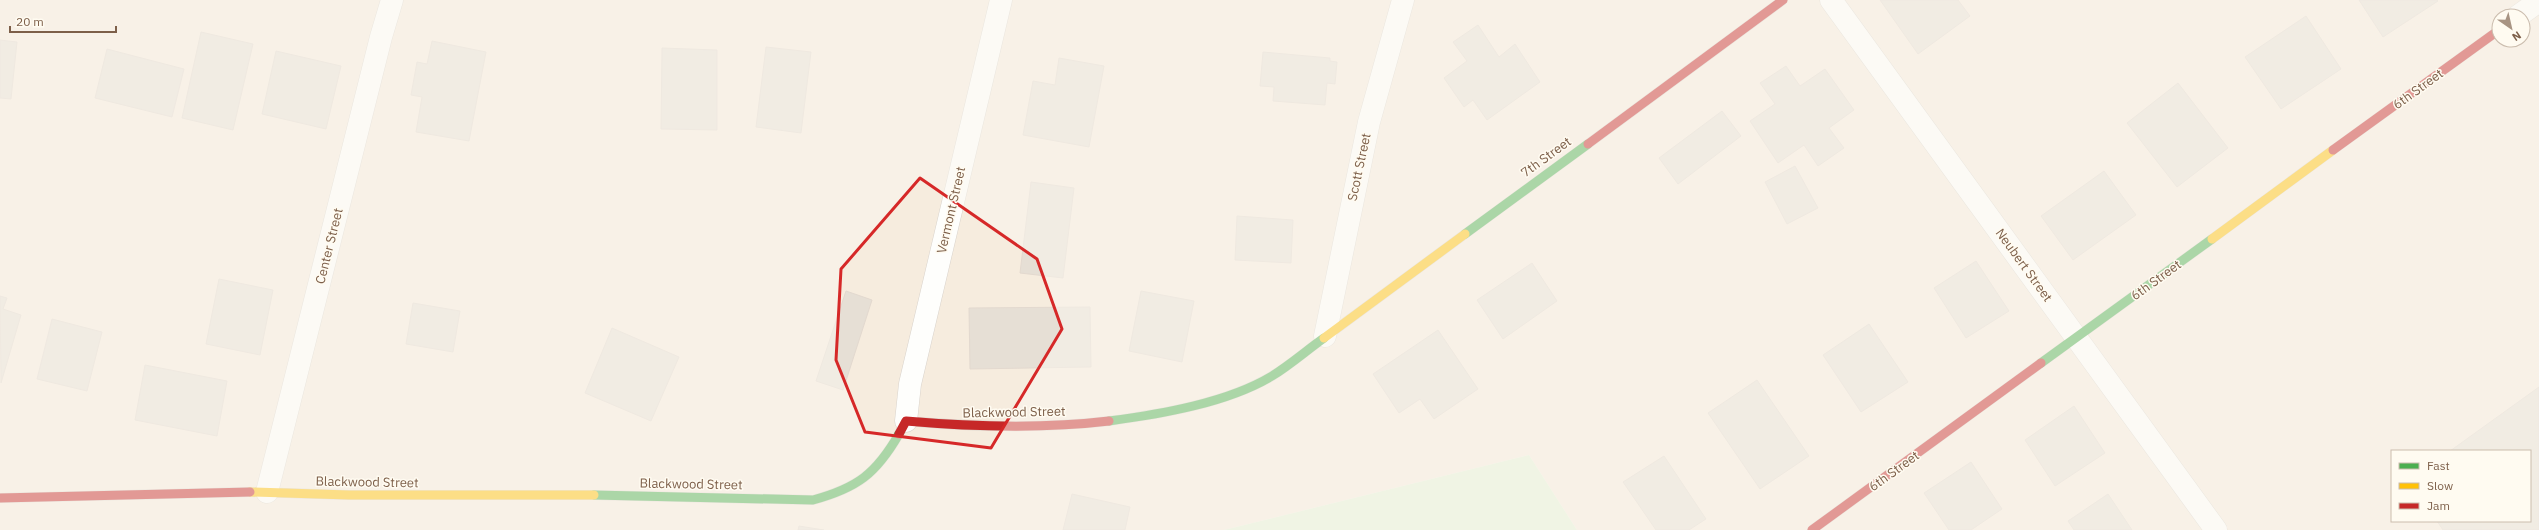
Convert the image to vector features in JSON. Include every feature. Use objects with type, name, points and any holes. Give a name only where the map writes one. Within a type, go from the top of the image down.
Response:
[{"type":"street","name":"Center Street","points":[[267,492],[379,45],[392,0]]},
{"type":"street","name":"Vermont Street","points":[[906,421],[910,384],[1001,0]]},
{"type":"street","name":"Scott Street","points":[[1325,336],[1369,122],[1403,0]]},
{"type":"street","name":"7th Street","points":[[1325,336],[1783,0]]},
{"type":"street","name":"Neubert Street","points":[[1831,0],[2216,530]]},
{"type":"street","points":[[2529,8],[2539,1]]},
{"type":"street","name":"6th Street","points":[[1812,530],[2491,36]]},
{"type":"street","name":"Blackwood Street","points":[[0,498],[267,492],[349,495],[613,495],[813,500],[840,493],[872,474],[885,457],[906,421],[949,425],[1045,426],[1108,421],[1178,408],[1258,383],[1272,376],[1325,336]]},
{"type":"highlighted area","points":[[920,178],[1037,259],[1062,329],[991,448],[865,432],[836,360],[841,269]]},
{"type":"shaded area","points":[[0,0],[2539,0],[2539,530],[1577,530],[1529,455],[1224,530],[0,530]]},
{"type":"green space","points":[[1529,455],[1577,530],[1224,530]]},
{"type":"building","points":[[1880,0],[1958,0],[1970,16],[1918,54]]},
{"type":"building","points":[[2359,0],[2437,0],[2438,1],[2383,37]]},
{"type":"building","points":[[2306,16],[2341,69],[2281,109],[2245,57]]},
{"type":"building","points":[[1478,25],[1499,57],[1515,44],[1540,82],[1487,120],[1473,100],[1464,107],[1444,78],[1467,61],[1453,42]]},
{"type":"building","points":[[201,32],[253,44],[233,130],[182,118]]},
{"type":"building","points":[[0,40],[17,42],[11,99],[0,98]]},
{"type":"building","points":[[432,41],[486,52],[469,141],[416,132],[422,97],[411,95],[417,62],[427,64]]},
{"type":"building","points":[[766,47],[811,52],[801,133],[756,127]]},
{"type":"building","points":[[662,48],[717,50],[717,130],[661,129]]},
{"type":"building","points":[[107,49],[184,69],[172,117],[95,98]]},
{"type":"building","points":[[276,51],[341,66],[326,129],[262,114]]},
{"type":"building","points":[[1263,52],[1330,58],[1330,61],[1337,62],[1335,84],[1327,83],[1325,105],[1273,101],[1274,87],[1260,86]]},
{"type":"building","points":[[1059,58],[1104,66],[1089,147],[1023,135],[1033,81],[1055,85]]},
{"type":"building","points":[[1786,66],[1800,86],[1825,69],[1854,110],[1829,128],[1844,148],[1818,166],[1804,145],[1778,163],[1750,121],[1775,104],[1760,83]]},
{"type":"building","points":[[2178,83],[2228,148],[2177,187],[2127,123]]},
{"type":"building","points":[[1722,111],[1741,136],[1678,184],[1659,158]]},
{"type":"building","points":[[1795,166],[1818,208],[1787,224],[1765,182]]},
{"type":"building","points":[[2104,171],[2136,215],[2073,260],[2041,216]]},
{"type":"building","points":[[1031,182],[1074,188],[1063,278],[1020,273]]},
{"type":"building","points":[[1237,216],[1293,220],[1291,263],[1235,260]]},
{"type":"building","points":[[1976,261],[2009,311],[1966,338],[1934,288]]},
{"type":"building","points":[[1532,263],[1557,301],[1503,339],[1477,300]]},
{"type":"building","points":[[219,279],[273,290],[260,355],[206,344]]},
{"type":"building","points":[[846,291],[872,300],[843,390],[816,381]]},
{"type":"building","points":[[1141,291],[1194,301],[1182,362],[1129,351]]},
{"type":"building","points":[[0,296],[7,298],[3,309],[21,315],[1,383]]},
{"type":"building","points":[[413,303],[460,311],[453,352],[406,344]]},
{"type":"building","points":[[1090,307],[1091,367],[970,369],[969,308]]},
{"type":"building","points":[[52,319],[102,332],[87,391],[37,379]]},
{"type":"building","points":[[1869,324],[1908,382],[1861,412],[1823,355]]},
{"type":"building","points":[[612,328],[679,357],[651,421],[585,393]]},
{"type":"building","points":[[1438,330],[1478,389],[1434,419],[1420,399],[1399,413],[1373,374]]},
{"type":"building","points":[[145,365],[227,381],[217,436],[135,420]]},
{"type":"building","points":[[1757,380],[1809,456],[1760,489],[1708,413]]},
{"type":"building","points":[[2539,387],[2539,530],[2443,530],[2438,522],[2531,522],[2531,450],[2451,450]]},
{"type":"building","points":[[2074,406],[2105,453],[2055,486],[2025,440]]},
{"type":"building","points":[[1664,456],[1706,519],[1689,530],[1656,530],[1623,482]]},
{"type":"building","points":[[1971,462],[2002,509],[1971,530],[1949,530],[1924,493]]},
{"type":"building","points":[[1072,494],[1130,507],[1125,530],[1063,530]]},
{"type":"building","points":[[2108,494],[2132,530],[2074,530],[2068,521]]},
{"type":"building","points":[[799,526],[824,530],[798,530]]},
{"type":"traffic: fast","points":[[1465,234],[1588,144]]},
{"type":"traffic: fast","points":[[2041,363],[2212,239]]},
{"type":"traffic: fast","points":[[1109,421],[1172,411],[1235,393],[1272,376],[1324,338]]},
{"type":"traffic: fast","points":[[594,495],[813,500],[842,490],[864,478],[882,460],[899,434]]},
{"type":"traffic: slow","points":[[2212,239],[2333,150]]},
{"type":"traffic: slow","points":[[1324,338],[1465,234]]},
{"type":"traffic: slow","points":[[250,492],[349,495],[594,495]]},
{"type":"traffic: jam","points":[[1588,144],[1783,0]]},
{"type":"traffic: jam","points":[[2333,150],[2491,36]]},
{"type":"traffic: jam","points":[[1812,530],[2041,363]]},
{"type":"traffic: jam","points":[[899,434],[906,421],[957,425],[1008,426],[1084,424],[1109,421]]},
{"type":"traffic: jam","points":[[0,498],[250,492]]}]
